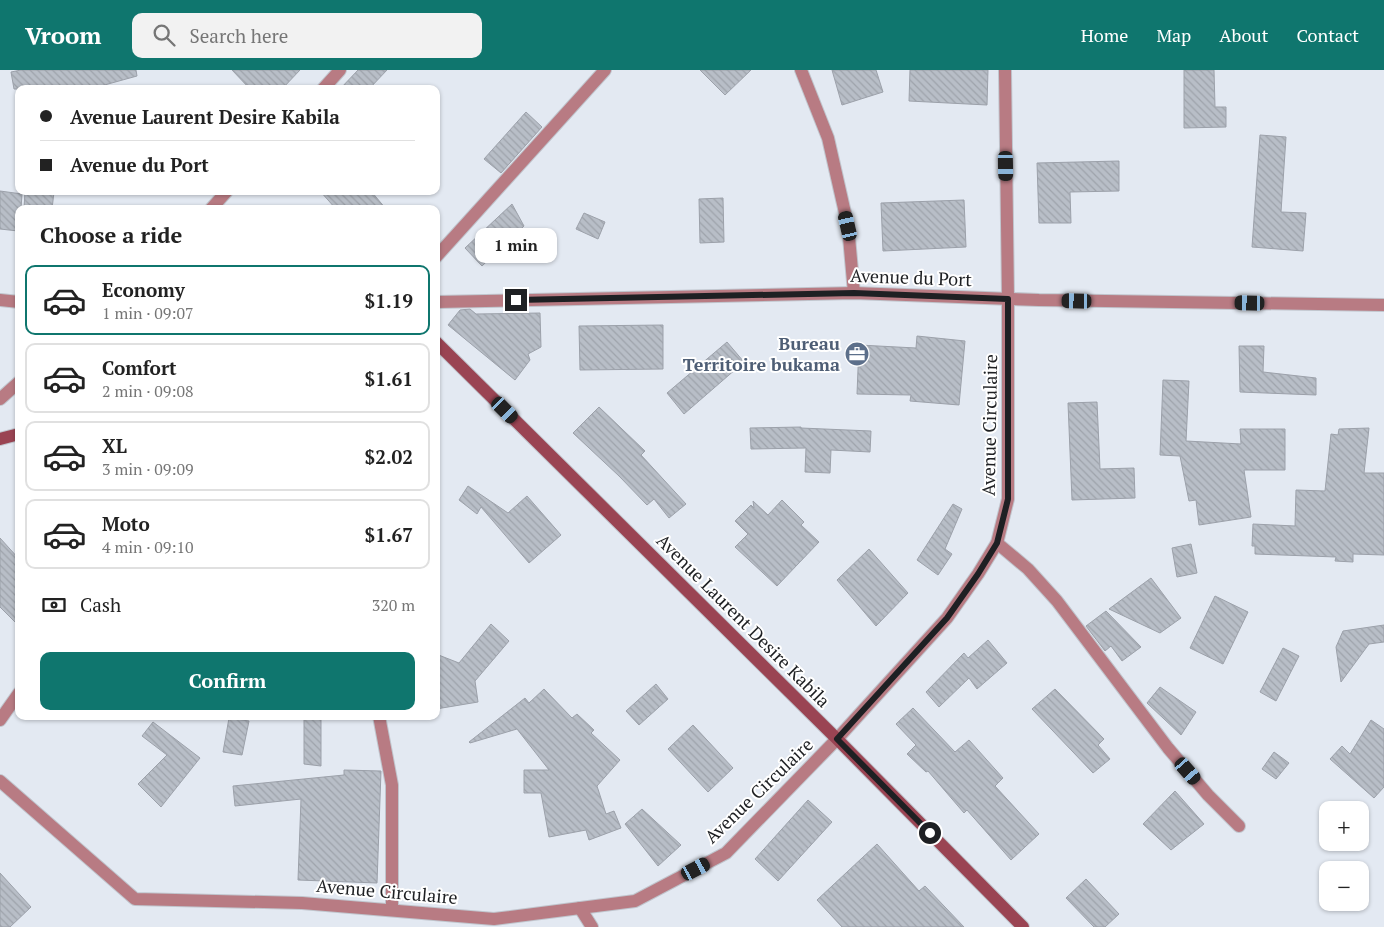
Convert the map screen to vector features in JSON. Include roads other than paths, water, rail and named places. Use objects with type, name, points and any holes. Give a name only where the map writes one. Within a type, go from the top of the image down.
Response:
[{"type":"main road","name":"Avenue Laurent Desire Kabila","points":[[440,346],[837,739],[1023,927]]},
{"type":"main road","points":[[0,439],[15,435]]},
{"type":"street","points":[[327,85],[340,70]]},
{"type":"street","points":[[440,253],[605,70]]},
{"type":"street","points":[[801,70],[828,138],[848,226],[854,293]]},
{"type":"street","name":"Avenue Circulaire","points":[[0,781],[135,899],[302,903],[494,919],[635,901],[726,853],[837,739],[947,618],[997,543],[1008,499],[1005,70]]},
{"type":"street","points":[[215,205],[223,195]]},
{"type":"street","name":"Avenue du Port","points":[[440,302],[854,293],[1008,299],[1384,305]]},
{"type":"street","points":[[0,300],[15,302]]},
{"type":"street","points":[[0,399],[15,386]]},
{"type":"street","points":[[997,543],[1028,569],[1057,601],[1168,748],[1208,795],[1239,826]]},
{"type":"street","points":[[0,720],[15,699]]},
{"type":"street","points":[[380,720],[392,785],[392,910]]},
{"type":"street","points":[[580,908],[592,927]]},
{"type":"place","name":"Bureau Territoire bukama","points":[[857,354]]}]
